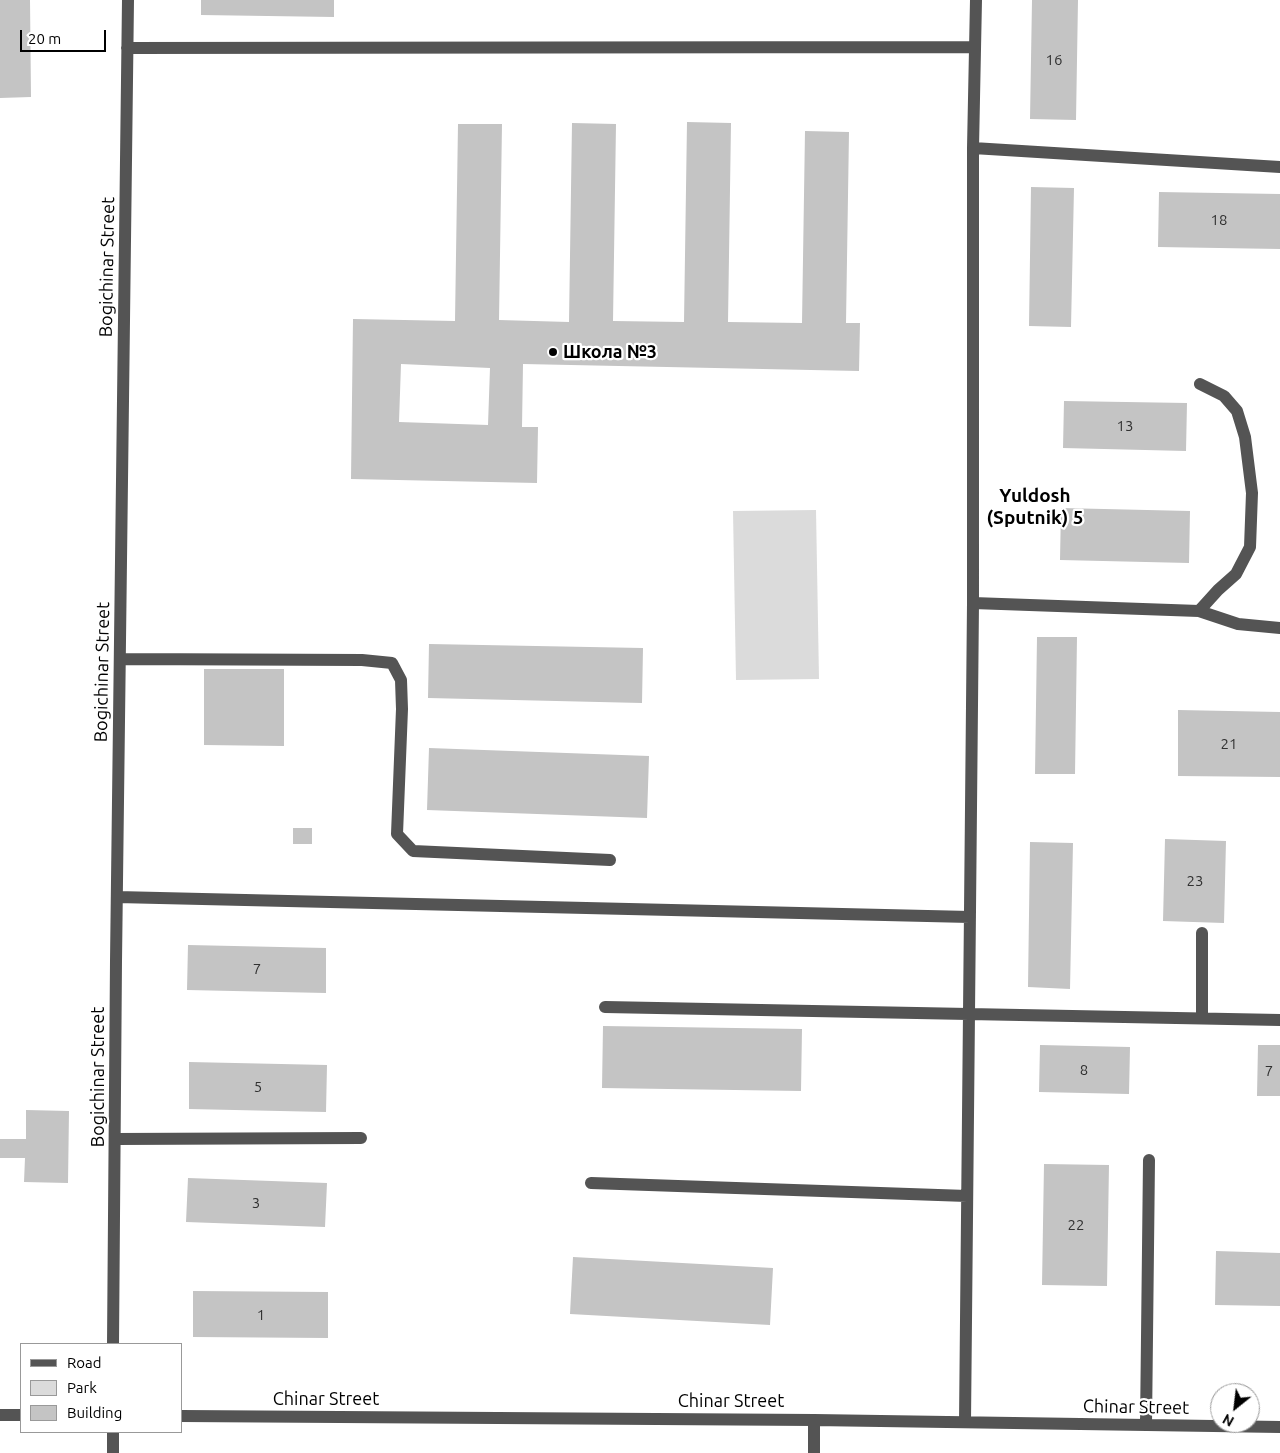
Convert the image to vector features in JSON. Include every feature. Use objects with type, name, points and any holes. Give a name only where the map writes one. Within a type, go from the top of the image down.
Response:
[{"type":"street","name":"Bogichinar Street","points":[[114,1343],[117,897],[128,0]]},
{"type":"street","points":[[965,1421],[973,603],[973,148],[976,0]]},
{"type":"street","points":[[127,48],[975,47]]},
{"type":"street","points":[[973,148],[1280,167]]},
{"type":"street","points":[[1199,612],[1218,590],[1236,574],[1250,547],[1252,493],[1246,437],[1237,411],[1224,396],[1200,384]]},
{"type":"street","points":[[973,603],[1199,612],[1238,624],[1280,628]]},
{"type":"street","points":[[120,659],[362,660],[392,663],[401,680],[402,709],[398,834],[413,851],[610,860]]},
{"type":"street","points":[[117,897],[970,917]]},
{"type":"street","points":[[1202,933],[1202,1018]]},
{"type":"street","points":[[605,1007],[1280,1020]]},
{"type":"street","points":[[115,1139],[361,1138]]},
{"type":"street","points":[[1146,1425],[1149,1160]]},
{"type":"street","points":[[591,1183],[967,1196]]},
{"type":"street","points":[[0,1414],[20,1415]]},
{"type":"street","name":"Chinar Street","points":[[182,1416],[965,1421],[1280,1427]]},
{"type":"street","points":[[814,1420],[814,1453]]},
{"type":"street","points":[[113,1433],[113,1453]]},
{"type":"green space","points":[[816,510],[819,679],[736,680],[733,511]]},
{"type":"building","points":[[0,0],[30,0],[31,97],[0,98]]},
{"type":"building","points":[[201,0],[334,0],[334,17],[201,15]]},
{"type":"building","points":[[1032,0],[1078,0],[1076,120],[1030,119]]},
{"type":"building","points":[[687,122],[731,123],[728,322],[802,323],[805,131],[849,132],[846,323],[860,323],[859,371],[523,364],[522,427],[538,427],[537,483],[351,479],[353,319],[455,321],[458,124],[502,124],[499,320],[569,322],[572,123],[616,124],[613,321],[684,322]],"holes":[[[401,364],[490,368],[488,425],[399,422]]]},
{"type":"building","points":[[1031,187],[1074,188],[1071,327],[1029,326]]},
{"type":"building","points":[[1159,192],[1280,194],[1280,249],[1158,247]]},
{"type":"building","points":[[1064,401],[1187,403],[1186,451],[1063,448]]},
{"type":"building","points":[[1061,508],[1190,511],[1189,563],[1060,560]]},
{"type":"building","points":[[1037,637],[1077,637],[1075,774],[1035,774]]},
{"type":"building","points":[[429,644],[643,648],[642,703],[428,698]]},
{"type":"building","points":[[204,669],[284,669],[284,746],[204,745]]},
{"type":"building","points":[[1178,710],[1280,712],[1280,777],[1178,776]]},
{"type":"building","points":[[429,748],[649,756],[647,818],[427,810]]},
{"type":"building","points":[[293,828],[312,828],[312,844],[293,844]]},
{"type":"building","points":[[1165,839],[1226,841],[1224,923],[1163,921]]},
{"type":"building","points":[[1030,842],[1073,843],[1070,989],[1028,987]]},
{"type":"building","points":[[188,945],[326,948],[326,993],[187,990]]},
{"type":"building","points":[[603,1026],[802,1029],[801,1091],[602,1088]]},
{"type":"building","points":[[1040,1045],[1130,1047],[1129,1094],[1039,1092]]},
{"type":"building","points":[[1258,1045],[1280,1045],[1280,1096],[1257,1096]]},
{"type":"building","points":[[189,1062],[327,1065],[326,1112],[189,1109]]},
{"type":"building","points":[[26,1110],[69,1111],[68,1183],[24,1182],[25,1158],[0,1158],[0,1139],[26,1139]]},
{"type":"building","points":[[1044,1164],[1109,1165],[1107,1286],[1042,1285]]},
{"type":"building","points":[[188,1178],[327,1183],[325,1227],[186,1222]]},
{"type":"building","points":[[1216,1251],[1280,1253],[1280,1306],[1215,1305]]},
{"type":"building","points":[[573,1257],[773,1268],[770,1325],[570,1314]]},
{"type":"building","points":[[193,1291],[328,1292],[328,1338],[193,1337]]},
{"type":"place","name":"Школа №3","points":[[553,352]]},
{"type":"district","name":"Yuldosh (Sputnik) 5","points":[[1035,507]]}]
